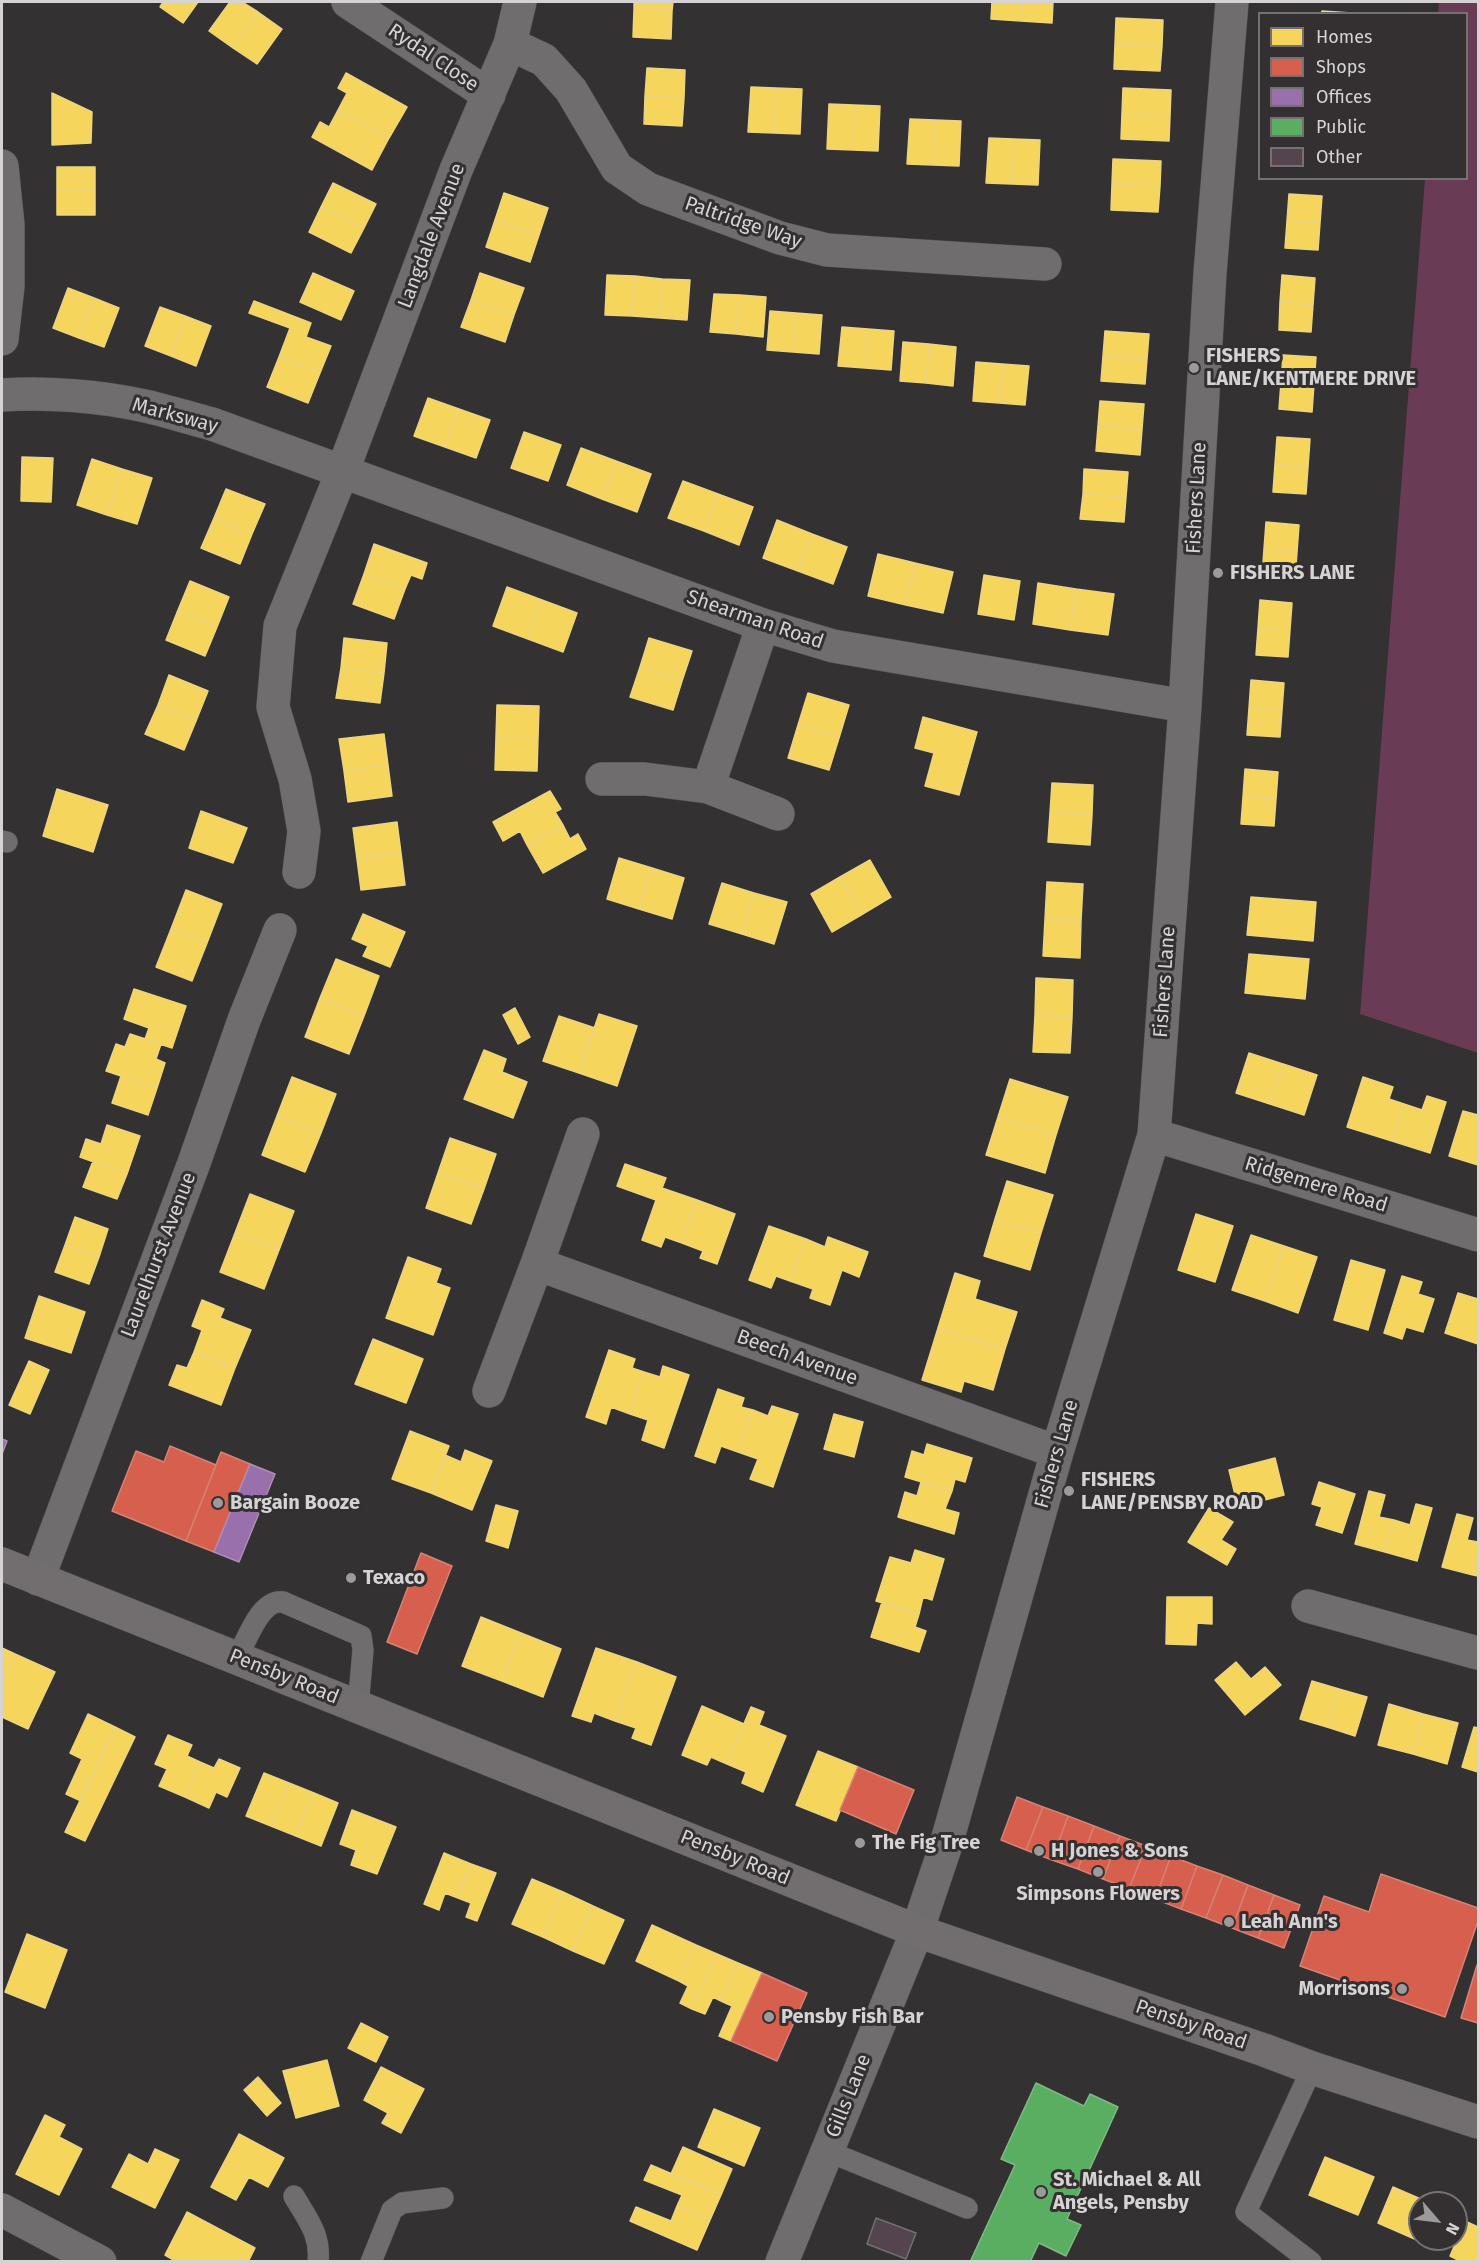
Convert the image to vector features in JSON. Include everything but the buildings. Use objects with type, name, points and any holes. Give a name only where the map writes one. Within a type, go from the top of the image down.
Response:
[{"type":"main road","name":"Pensby Road","points":[[2,1564],[917,1931],[1311,2068],[1479,2122]]},
{"type":"street","name":"Rydal Close","points":[[348,2],[489,95]]},
{"type":"street","name":"Langdale Avenue","points":[[343,470],[456,170],[510,44],[520,2]]},
{"type":"street","name":"Fishers Lane","points":[[917,1931],[945,1848],[1057,1452],[1154,1135],[1185,706],[1210,273],[1232,2]]},
{"type":"street","name":"Paltridge Way","points":[[510,44],[544,60],[571,90],[617,168],[648,189],[780,238],[826,250],[1046,264]]},
{"type":"street","points":[[2,166],[8,225],[8,286],[2,339]]},
{"type":"street","name":"Marksway","points":[[2,395],[26,393],[106,399],[144,405],[212,424],[343,470]]},
{"type":"street","name":"Shearman Road","points":[[343,470],[762,625],[833,646],[1185,706]]},
{"type":"street","points":[[299,872],[304,831],[295,779],[273,707],[280,626],[343,470]]},
{"type":"street","points":[[708,787],[762,625]]},
{"type":"street","points":[[602,779],[645,779],[708,787],[778,814]]},
{"type":"street","name":"Laurelhurst Avenue","points":[[38,1579],[194,1163],[244,1020],[280,930]]},
{"type":"street","points":[[489,1391],[583,1134]]},
{"type":"street","name":"Ridgemere Road","points":[[1154,1135],[1479,1234]]},
{"type":"street","name":"Beech Avenue","points":[[537,1264],[1057,1452]]},
{"type":"street","points":[[1308,1606],[1479,1653]]},
{"type":"street","name":"Gills Lane","points":[[782,2262],[917,1931]]},
{"type":"street","points":[[2,2210],[100,2262]]},
{"type":"lane","points":[[237,1658],[264,1608],[276,1601],[283,1602],[361,1636],[363,1650],[358,1707]]},
{"type":"lane","points":[[1311,2068],[1246,2212],[1311,2262]]},
{"type":"lane","points":[[827,2151],[967,2208]]},
{"type":"lane","points":[[294,2196],[315,2233],[320,2247],[318,2262]]},
{"type":"lane","points":[[371,2262],[392,2210],[402,2203],[443,2198]]},
{"type":"shaded area","points":[[1439,2],[1478,2],[1478,1053],[1360,1014],[1425,180],[1468,180],[1468,12],[1438,12]]},
{"type":"place","name":"FISHERS LANE/KENTMERE DRIVE","points":[[1194,368]]},
{"type":"place","name":"FISHERS LANE","points":[[1218,573]]},
{"type":"place","name":"FISHERS LANE/PENSBY ROAD","points":[[1069,1491]]},
{"type":"place","name":"Bargain Booze","points":[[218,1503]]},
{"type":"place","name":"Texaco","points":[[351,1578]]},
{"type":"place","name":"The Fig Tree","points":[[860,1843]]},
{"type":"place","name":"H Jones & Sons","points":[[1039,1851]]},
{"type":"place","name":"Simpsons Flowers","points":[[1098,1872]]},
{"type":"place","name":"Leah Ann's","points":[[1229,1922]]},
{"type":"place","name":"Morrisons","points":[[1402,1989]]},
{"type":"place","name":"Pensby Fish Bar","points":[[769,2017]]},
{"type":"place","name":"St. Michael & All Angels, Pensby","points":[[1041,2192]]}]
